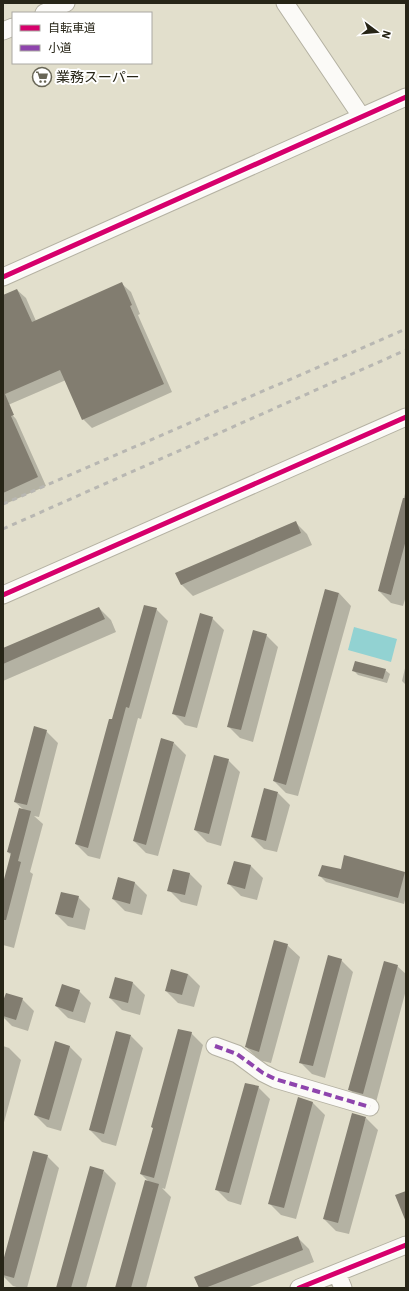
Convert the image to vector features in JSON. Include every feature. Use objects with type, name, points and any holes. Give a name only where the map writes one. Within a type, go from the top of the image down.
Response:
[{"type":"street","points":[[46,12],[66,3]]},
{"type":"street","points":[[285,3],[361,116]]},
{"type":"street","points":[[3,31],[12,26]]},
{"type":"street","points":[[3,277],[406,97]]},
{"type":"street","points":[[3,595],[406,417]]},
{"type":"street","points":[[214,1046],[237,1054],[262,1073],[274,1078],[370,1106]]},
{"type":"street","points":[[299,1288],[340,1280],[406,1245]]},
{"type":"water","points":[[354,627],[397,639],[391,662],[348,650]]},
{"type":"building","points":[[122,282],[132,305],[130,306],[164,384],[82,420],[60,370],[5,394],[14,415],[11,416],[38,477],[3,493],[3,295],[17,289],[32,322]]},
{"type":"building","points":[[403,498],[406,498],[406,540],[391,595],[378,591]]},
{"type":"building","points":[[296,521],[301,533],[181,585],[175,573]]},
{"type":"building","points":[[325,589],[339,593],[286,785],[273,781]]},
{"type":"building","points":[[144,605],[157,608],[129,708],[126,707],[88,848],[75,844],[109,719],[112,719]]},
{"type":"building","points":[[99,607],[105,619],[3,664],[3,648]]},
{"type":"building","points":[[200,613],[213,617],[185,717],[172,714]]},
{"type":"building","points":[[253,630],[267,634],[241,730],[227,727]]},
{"type":"building","points":[[355,661],[386,669],[383,679],[352,671]]},
{"type":"building","points":[[34,726],[47,730],[27,805],[14,802]]},
{"type":"building","points":[[161,738],[174,742],[146,845],[133,841]]},
{"type":"building","points":[[214,755],[229,759],[209,834],[194,830]]},
{"type":"building","points":[[264,788],[278,792],[266,841],[251,837]]},
{"type":"building","points":[[19,808],[31,811],[18,861],[21,862],[6,920],[3,920],[3,883],[11,853],[7,852]]},
{"type":"building","points":[[344,855],[405,872],[398,898],[318,876],[322,865],[341,869]]},
{"type":"building","points":[[234,861],[251,865],[245,889],[227,884]]},
{"type":"building","points":[[173,869],[190,873],[185,895],[167,891]]},
{"type":"building","points":[[118,877],[135,882],[130,904],[112,899]]},
{"type":"building","points":[[61,892],[79,896],[73,918],[55,914]]},
{"type":"building","points":[[274,940],[288,944],[259,1052],[245,1047]]},
{"type":"building","points":[[328,955],[342,959],[313,1066],[299,1063]]},
{"type":"building","points":[[384,961],[398,965],[363,1094],[348,1090]]},
{"type":"building","points":[[171,969],[188,974],[182,995],[165,991]]},
{"type":"building","points":[[115,977],[133,982],[128,1003],[109,998]]},
{"type":"building","points":[[62,984],[80,990],[73,1012],[55,1006]]},
{"type":"building","points":[[6,993],[23,998],[16,1020],[3,1016],[3,1001]]},
{"type":"building","points":[[178,1029],[192,1032],[154,1178],[140,1174],[153,1128],[151,1127]]},
{"type":"building","points":[[116,1031],[131,1035],[104,1134],[89,1130]]},
{"type":"building","points":[[55,1041],[70,1046],[49,1120],[34,1115]]},
{"type":"building","points":[[245,1083],[259,1086],[229,1193],[215,1190]]},
{"type":"building","points":[[298,1097],[313,1102],[284,1208],[268,1204]]},
{"type":"building","points":[[352,1113],[366,1117],[338,1223],[323,1219]]},
{"type":"building","points":[[33,1151],[48,1155],[14,1278],[3,1275],[3,1261]]},
{"type":"building","points":[[90,1166],[104,1170],[71,1288],[56,1288]]},
{"type":"building","points":[[145,1180],[159,1184],[131,1288],[115,1288]]},
{"type":"building","points":[[406,1191],[406,1222],[395,1195]]},
{"type":"building","points":[[298,1236],[303,1250],[205,1288],[199,1288],[194,1277]]},
{"type":"railway","points":[[3,504],[406,329]]},
{"type":"railway","points":[[3,529],[406,350]]},
{"type":"marked path","points":[[215,1046],[237,1054],[263,1073],[275,1079],[370,1107]]},
{"type":"cycle path","points":[[3,277],[406,97]]},
{"type":"cycle path","points":[[3,595],[406,417]]},
{"type":"cycle path","points":[[299,1288],[406,1245]]},
{"type":"place","name":"業務スーパー","points":[[42,77]]}]
